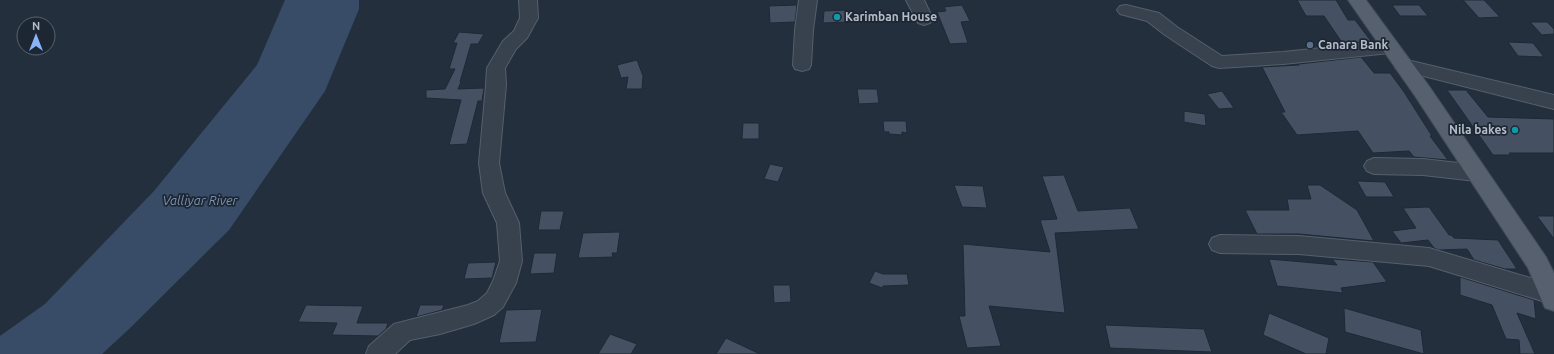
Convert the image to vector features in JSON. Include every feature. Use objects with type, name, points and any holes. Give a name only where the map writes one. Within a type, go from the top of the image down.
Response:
[{"type":"main road","points":[[1357,0],[1422,91],[1538,264],[1553,298]]},
{"type":"street","points":[[378,354],[403,332],[440,324],[474,314],[486,308],[495,300],[504,283],[511,261],[508,223],[494,194],[489,163],[496,85],[496,68],[509,45],[521,34],[529,18],[528,0]]},
{"type":"street","points":[[802,65],[804,30],[808,0]]},
{"type":"street","points":[[915,0],[924,19]]},
{"type":"street","points":[[1126,10],[1153,17],[1177,35],[1219,62],[1283,58],[1390,47]]},
{"type":"street","points":[[1403,65],[1554,102]]},
{"type":"street","points":[[1374,166],[1423,167],[1476,172]]},
{"type":"street","points":[[1220,244],[1299,245],[1429,257],[1553,298]]},
{"type":"water","name":"Valliyar River","points":[[285,0],[359,0],[359,9],[325,91],[229,230],[102,354],[0,354],[0,336],[45,304],[154,191],[257,65]]},
{"type":"building","points":[[1297,0],[1336,0],[1348,20],[1355,20],[1371,41],[1327,46],[1324,42],[1341,41],[1324,16],[1306,16]]},
{"type":"building","points":[[1463,0],[1484,0],[1500,17],[1479,18]]},
{"type":"building","points":[[797,5],[795,22],[770,23],[769,6]]},
{"type":"building","points":[[962,5],[970,21],[961,22],[968,43],[950,44],[937,12],[946,11],[944,7]]},
{"type":"building","points":[[1392,5],[1419,5],[1428,16],[1400,16]]},
{"type":"building","name":"Karimban House","points":[[849,10],[851,22],[823,23],[824,11]]},
{"type":"building","points":[[1530,22],[1547,22],[1554,29],[1554,34],[1542,35]]},
{"type":"building","points":[[459,32],[484,34],[478,44],[471,44],[458,89],[484,88],[482,101],[478,101],[467,144],[449,145],[461,100],[426,98],[426,90],[445,89],[455,69],[449,69],[457,43],[453,43]]},
{"type":"building","points":[[1508,42],[1533,43],[1544,57],[1518,56]]},
{"type":"building","points":[[1361,57],[1374,73],[1390,73],[1432,136],[1430,136],[1448,160],[1414,157],[1409,151],[1373,153],[1358,131],[1297,135],[1281,112],[1285,112],[1262,67],[1299,65]]},
{"type":"building","points":[[637,60],[643,76],[642,89],[626,89],[628,77],[621,78],[617,65]]},
{"type":"building","points":[[857,89],[877,89],[879,103],[859,104]]},
{"type":"building","points":[[1447,90],[1466,90],[1488,117],[1554,119],[1554,153],[1509,153],[1511,155],[1493,155]]},
{"type":"building","points":[[1222,91],[1234,108],[1219,109],[1207,94]]},
{"type":"building","points":[[1184,111],[1205,114],[1206,126],[1184,122]]},
{"type":"building","points":[[883,121],[906,121],[907,133],[902,132],[902,135],[884,132]]},
{"type":"building","points":[[743,123],[759,123],[759,139],[742,139]]},
{"type":"building","points":[[770,164],[784,167],[778,182],[764,179]]},
{"type":"building","points":[[1064,175],[1078,211],[1130,208],[1139,229],[1055,233],[1065,313],[989,306],[1001,346],[967,348],[959,316],[965,316],[963,244],[1050,252],[1040,220],[1057,219],[1042,176]]},
{"type":"building","points":[[1357,181],[1385,182],[1394,197],[1366,197]]},
{"type":"building","points":[[954,185],[983,186],[987,208],[962,207]]},
{"type":"building","points":[[1307,185],[1320,185],[1357,210],[1374,241],[1299,234],[1257,234],[1245,210],[1289,210],[1287,199],[1311,199]]},
{"type":"building","points":[[1429,207],[1449,235],[1454,238],[1498,240],[1517,269],[1505,269],[1474,260],[1467,249],[1439,250],[1434,248],[1428,240],[1401,243],[1392,231],[1416,228],[1403,208]]},
{"type":"building","points":[[541,211],[564,211],[560,230],[538,230]]},
{"type":"building","points":[[1537,216],[1554,216],[1554,239]]},
{"type":"building","points":[[620,232],[617,253],[612,253],[613,257],[578,258],[583,233]]},
{"type":"building","points":[[534,253],[557,253],[554,273],[530,274]]},
{"type":"building","points":[[1269,259],[1337,265],[1332,259],[1373,262],[1387,282],[1341,288],[1343,293],[1277,286]]},
{"type":"building","points":[[496,262],[492,278],[464,279],[468,263]]},
{"type":"building","points":[[875,271],[883,274],[907,274],[909,285],[883,286],[882,288],[869,283]]},
{"type":"building","points":[[1460,277],[1534,300],[1536,319],[1517,313],[1535,354],[1520,354],[1519,340],[1506,339],[1492,305],[1460,295]]},
{"type":"building","points":[[773,285],[790,285],[791,302],[774,303]]},
{"type":"building","points":[[306,305],[363,306],[357,323],[388,323],[386,329],[378,336],[332,335],[337,323],[298,322]]},
{"type":"building","points":[[420,305],[444,305],[442,310],[416,317]]},
{"type":"building","points":[[1344,308],[1421,330],[1424,354],[1345,332]]},
{"type":"building","points":[[542,309],[536,342],[499,343],[506,310]]},
{"type":"building","points":[[1269,313],[1329,338],[1326,354],[1306,354],[1263,335]]},
{"type":"building","points":[[1105,325],[1204,329],[1212,352],[1110,348]]},
{"type":"building","points":[[610,334],[637,344],[631,354],[598,354]]},
{"type":"building","points":[[726,338],[760,354],[716,354]]},
{"type":"place","name":"Karimban House","points":[[837,17]]},
{"type":"place","name":"Canara Bank","points":[[1310,45]]},
{"type":"place","name":"Nila bakes","points":[[1515,130]]}]
